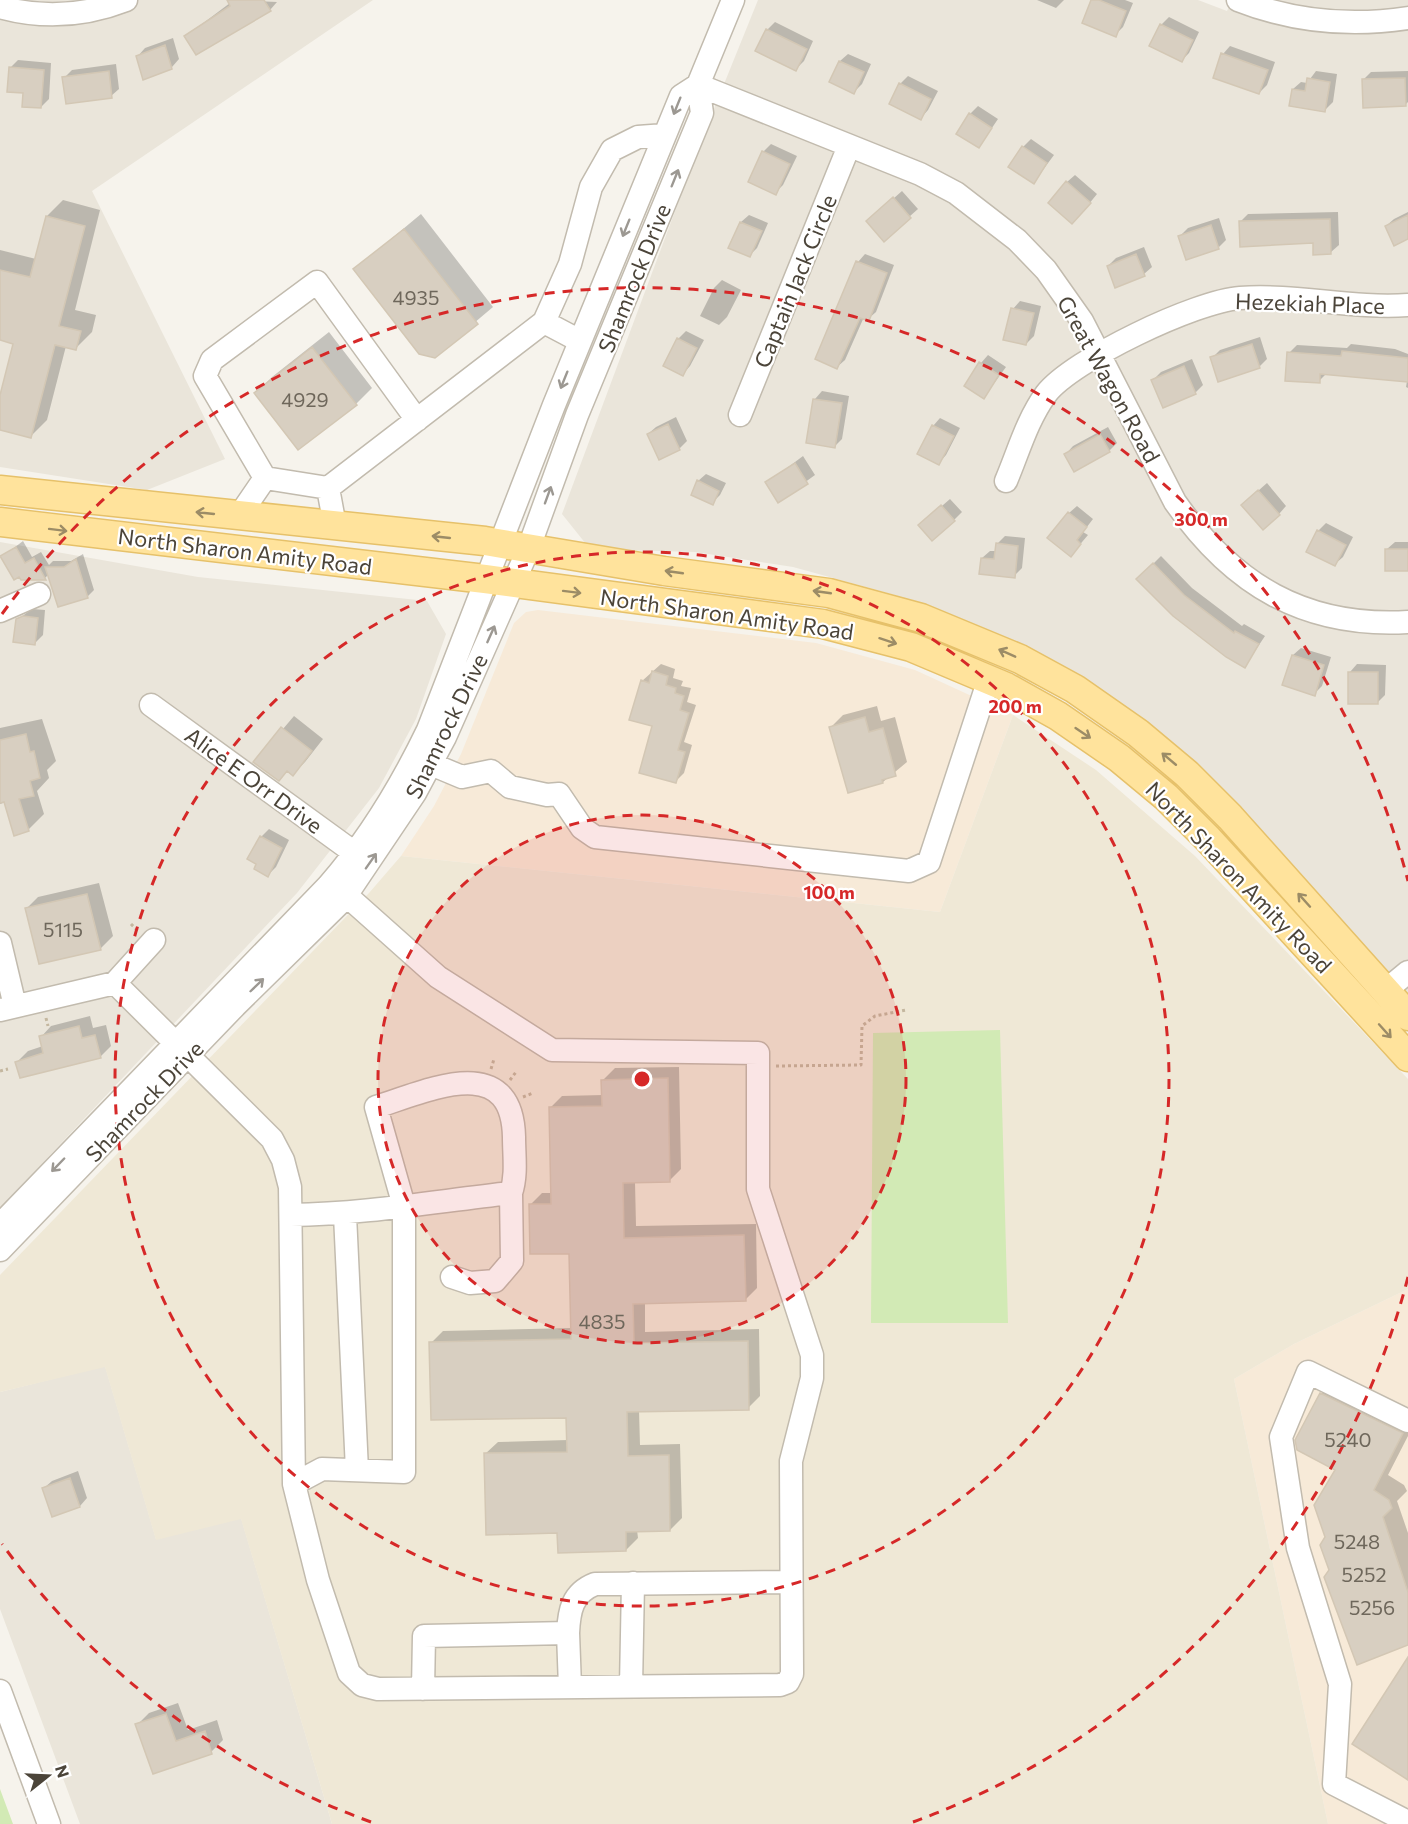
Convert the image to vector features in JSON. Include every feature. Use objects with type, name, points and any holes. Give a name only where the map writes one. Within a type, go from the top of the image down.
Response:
[{"type":"main road","name":"North Sharon Amity Road","points":[[0,490],[499,544],[829,593],[921,618],[1020,659],[1075,690],[1138,733],[1187,774],[1230,817],[1401,1005]]},
{"type":"main road","name":"North Sharon Amity Road","points":[[0,522],[485,579],[513,585],[823,624],[911,648],[989,679],[1058,716],[1119,758],[1166,797],[1274,909],[1408,1057]]},
{"type":"main road","points":[[1274,909],[1308,931],[1364,990],[1384,1005],[1401,1005]]},
{"type":"street","points":[[0,7],[30,14],[60,15],[90,12],[126,0]]},
{"type":"street","name":"Shamrock Drive","points":[[0,1226],[181,1049],[346,895],[374,857],[513,585],[528,550],[577,415],[702,113],[698,85],[733,0]]},
{"type":"street","points":[[1238,0],[1320,22],[1375,23],[1408,18]]},
{"type":"street","name":"Shamrock Drive","points":[[0,1250],[356,854],[423,761],[429,730],[485,579],[580,341],[681,96],[698,85]]},
{"type":"street","name":"Great Wagon Road","points":[[698,85],[920,174],[956,193],[989,216],[1046,270],[1077,312],[1175,502],[1196,532],[1234,570],[1279,599],[1322,614],[1366,623],[1408,622]]},
{"type":"street","points":[[265,478],[328,488],[544,322],[570,264],[591,187],[612,150],[638,137],[665,135]]},
{"type":"street","name":"Captain Jack Circle","points":[[740,415],[849,146]]},
{"type":"street","points":[[265,478],[205,376],[212,360],[317,282],[417,420]]},
{"type":"street","name":"Hezekiah Place","points":[[1006,481],[1027,429],[1048,392],[1071,372],[1195,308],[1241,298],[1377,307],[1408,305]]},
{"type":"street","points":[[544,322],[580,341]]},
{"type":"street","points":[[239,516],[265,478]]},
{"type":"street","points":[[328,488],[334,526]]},
{"type":"street","points":[[0,611],[39,594]]},
{"type":"street","points":[[423,761],[462,777],[491,771],[510,787],[547,795],[559,794],[582,828],[595,837],[909,872],[929,862],[989,679]]},
{"type":"street","name":"Alice E Orr Drive","points":[[151,705],[356,854]]},
{"type":"street","points":[[115,983],[272,1139],[283,1160],[290,1187],[291,1215],[294,1484],[318,1580],[349,1673],[362,1685],[378,1689],[780,1685],[788,1682],[792,1674],[791,1461],[812,1378],[812,1354],[758,1189],[758,1053],[552,1050],[438,977],[346,895]]},
{"type":"street","points":[[0,943],[8,1008],[115,983],[154,940]]},
{"type":"street","points":[[1401,1005],[1408,972]]},
{"type":"street","points":[[294,1484],[322,1469],[404,1472],[404,1206],[376,1107],[455,1084],[472,1082],[486,1085],[499,1092],[508,1104],[513,1120],[515,1180],[511,1193],[512,1262],[495,1281],[470,1283],[452,1277]]},
{"type":"street","points":[[291,1215],[345,1215],[511,1193]]},
{"type":"street","points":[[345,1215],[357,1470]]},
{"type":"street","points":[[1408,1421],[1308,1372],[1281,1437],[1298,1548],[1340,1684],[1334,1784],[1408,1822]]},
{"type":"street","points":[[570,1687],[568,1633],[573,1603],[586,1587],[595,1584],[633,1583],[791,1582]]},
{"type":"street","points":[[631,1686],[633,1583]]},
{"type":"street","points":[[423,1689],[424,1636],[568,1633]]},
{"type":"street","points":[[0,1691],[49,1824]]},
{"type":"path","points":[[768,1066],[861,1065],[862,1026],[875,1017],[906,1010]]},
{"type":"path","points":[[0,1071],[8,1069]]},
{"type":"shaded area","points":[[0,0],[373,0],[92,191],[225,459],[147,490],[0,467]]},
{"type":"shaded area","points":[[758,0],[1198,0],[1227,11],[1232,0],[1408,0],[1408,1001],[1266,845],[965,623],[895,595],[793,567],[695,552],[590,549],[562,514],[705,131]]},
{"type":"shaded area","points":[[0,542],[198,577],[427,601],[446,634],[416,719],[379,788],[297,893],[0,1208]]},
{"type":"shaded area","points":[[538,610],[816,643],[915,670],[1013,715],[940,912],[401,856],[434,806],[461,754],[514,623],[526,612]]},
{"type":"shaded area","points":[[1013,715],[1096,770],[1195,856],[1408,1079],[1408,1289],[1294,1344],[1234,1379],[1328,1824],[332,1824],[241,1519],[156,1540],[105,1367],[0,1392],[0,1275],[369,893],[401,856],[940,912]]},
{"type":"shaded area","points":[[1408,1289],[1408,1824],[1328,1824],[1234,1379],[1294,1344]]},
{"type":"shaded area","points":[[105,1366],[156,1539],[241,1518],[332,1824],[80,1824],[0,1609],[0,1392]]},
{"type":"green space","points":[[1000,1030],[1008,1323],[871,1323],[873,1033]]},
{"type":"green space","points":[[0,1789],[13,1824],[0,1824]]},
{"type":"building","points":[[227,0],[264,0],[271,11],[196,55],[184,36],[230,6]]},
{"type":"building","points":[[1091,0],[1099,0],[1126,11],[1116,37],[1082,23]]},
{"type":"building","points":[[1160,24],[1193,40],[1182,62],[1149,46]]},
{"type":"building","points":[[766,29],[807,49],[796,71],[755,51]]},
{"type":"building","points":[[165,45],[172,69],[143,80],[136,56]]},
{"type":"building","points":[[1221,53],[1268,70],[1259,94],[1213,78]]},
{"type":"building","points":[[839,61],[864,72],[854,94],[829,82]]},
{"type":"building","points":[[9,67],[44,70],[41,108],[22,107],[23,93],[7,92]]},
{"type":"building","points":[[109,71],[112,98],[66,104],[62,77]]},
{"type":"building","points":[[1307,78],[1330,82],[1325,112],[1289,106],[1292,89],[1305,91]]},
{"type":"building","points":[[1405,78],[1406,106],[1363,108],[1362,79]]},
{"type":"building","points":[[899,83],[931,99],[921,120],[889,104]]},
{"type":"building","points":[[969,113],[992,128],[979,148],[956,134]]},
{"type":"building","points":[[1022,146],[1047,163],[1034,184],[1008,167]]},
{"type":"building","points":[[762,151],[790,164],[776,195],[748,182]]},
{"type":"building","points":[[1066,181],[1091,203],[1072,224],[1048,203]]},
{"type":"building","points":[[893,197],[911,218],[884,242],[866,221]]},
{"type":"building","points":[[1408,215],[1408,239],[1394,246],[1385,226]]},
{"type":"building","points":[[46,216],[85,226],[59,326],[81,331],[76,350],[55,345],[31,438],[0,430],[0,395],[13,344],[0,340],[0,270],[30,277]]},
{"type":"building","points":[[1330,219],[1331,254],[1313,255],[1313,243],[1240,247],[1239,221]]},
{"type":"building","points":[[740,222],[762,231],[750,257],[728,248]]},
{"type":"building","points":[[1211,225],[1219,249],[1186,260],[1178,236]]},
{"type":"building","points":[[404,229],[478,324],[435,358],[419,354],[353,269]]},
{"type":"building","points":[[1136,254],[1145,276],[1115,288],[1107,266]]},
{"type":"building","points":[[856,261],[887,273],[869,321],[860,318],[837,369],[815,359]]},
{"type":"building","points":[[1011,308],[1034,313],[1026,345],[1003,340]]},
{"type":"building","points":[[677,338],[697,348],[683,376],[663,366]]},
{"type":"building","points":[[1252,344],[1260,368],[1218,382],[1210,357]]},
{"type":"building","points":[[312,347],[357,405],[298,450],[254,393]]},
{"type":"building","points":[[1342,351],[1408,358],[1408,382],[1320,374],[1320,383],[1285,381],[1287,352],[1341,356]]},
{"type":"building","points":[[979,362],[999,375],[984,399],[964,386]]},
{"type":"building","points":[[1184,366],[1196,394],[1163,408],[1151,380]]},
{"type":"building","points":[[813,399],[842,403],[835,448],[806,443]]},
{"type":"building","points":[[668,424],[680,450],[659,460],[647,434]]},
{"type":"building","points":[[932,425],[954,436],[939,465],[917,454]]},
{"type":"building","points":[[1100,434],[1110,452],[1074,472],[1064,454]]},
{"type":"building","points":[[795,463],[808,484],[778,503],[765,482]]},
{"type":"building","points":[[697,480],[719,491],[713,505],[691,495]]},
{"type":"building","points":[[1258,490],[1280,515],[1263,530],[1241,505]]},
{"type":"building","points":[[941,505],[955,521],[932,541],[918,525]]},
{"type":"building","points":[[1068,512],[1087,527],[1077,540],[1081,544],[1071,557],[1047,538]]},
{"type":"building","points":[[1317,530],[1346,545],[1335,566],[1306,552]]},
{"type":"building","points":[[996,543],[1018,546],[1015,578],[979,574],[981,558],[994,559]]},
{"type":"building","points":[[16,547],[25,563],[34,558],[46,580],[21,580],[19,577],[14,580],[0,556]]},
{"type":"building","points":[[1385,549],[1408,549],[1408,571],[1385,571]]},
{"type":"building","points":[[76,559],[88,598],[58,607],[45,567],[64,567]]},
{"type":"building","points":[[1153,563],[1184,595],[1234,633],[1235,631],[1259,644],[1245,668],[1226,657],[1173,616],[1136,579]]},
{"type":"building","points":[[23,616],[38,618],[35,645],[13,642],[16,619]]},
{"type":"building","points":[[1292,655],[1324,665],[1315,696],[1282,685]]},
{"type":"building","points":[[652,671],[668,676],[666,685],[676,688],[675,693],[684,696],[680,710],[689,713],[678,750],[685,752],[676,783],[639,773],[652,726],[629,720],[641,680],[649,683]]},
{"type":"building","points":[[1348,672],[1378,672],[1378,704],[1348,704]]},
{"type":"building","points":[[865,717],[869,732],[883,728],[896,776],[882,780],[883,783],[848,793],[829,727]]},
{"type":"building","points":[[281,727],[312,751],[293,776],[287,771],[279,781],[253,762]]},
{"type":"building","points":[[26,734],[30,752],[34,751],[40,778],[30,781],[34,796],[19,799],[29,831],[14,836],[4,802],[0,803],[0,740]]},
{"type":"building","points":[[260,836],[282,848],[268,877],[254,869],[256,864],[247,859]]},
{"type":"building","points":[[87,894],[101,950],[39,964],[25,908]]},
{"type":"building","points":[[79,1026],[82,1038],[95,1035],[101,1058],[20,1078],[15,1062],[43,1053],[39,1036]]},
{"type":"building","points":[[668,1078],[670,1182],[623,1183],[624,1238],[744,1235],[746,1301],[633,1304],[634,1343],[748,1341],[749,1410],[627,1412],[628,1456],[669,1455],[670,1531],[626,1532],[626,1551],[558,1553],[557,1533],[486,1535],[484,1453],[567,1452],[566,1418],[431,1420],[429,1342],[571,1339],[569,1254],[530,1254],[529,1204],[551,1204],[549,1107],[602,1106],[601,1080]]},
{"type":"building","points":[[1320,1393],[1403,1433],[1374,1490],[1389,1500],[1392,1508],[1383,1517],[1408,1592],[1408,1645],[1357,1665],[1324,1577],[1329,1570],[1320,1545],[1325,1537],[1314,1505],[1335,1470],[1297,1450],[1295,1440]]},
{"type":"building","points":[[70,1478],[80,1507],[52,1517],[42,1488]]},
{"type":"building","points":[[1408,1657],[1408,1780],[1352,1744]]},
{"type":"building","points":[[166,1714],[176,1741],[205,1731],[212,1754],[153,1774],[135,1724]]}]
